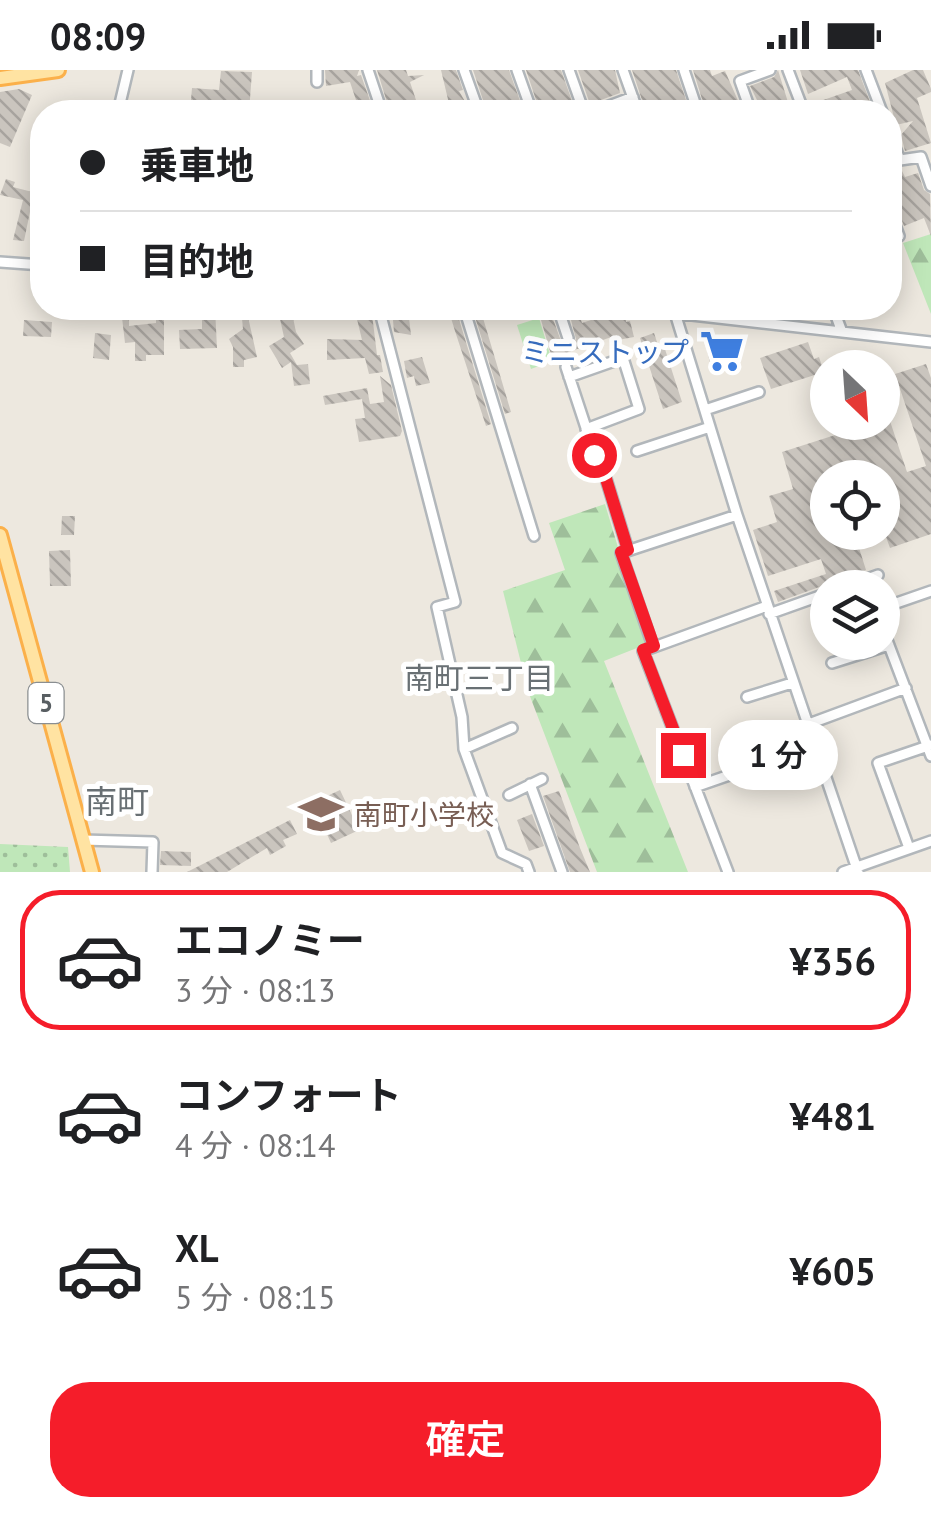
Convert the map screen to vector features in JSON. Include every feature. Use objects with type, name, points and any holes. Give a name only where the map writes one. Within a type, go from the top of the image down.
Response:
[{"type":"main road","points":[[9,75],[58,70]]},
{"type":"main road","name":"5","points":[[0,534],[92,872]]},
{"type":"street","points":[[121,100],[128,70]]},
{"type":"street","points":[[317,70],[317,82]]},
{"type":"street","points":[[368,70],[378,100]]},
{"type":"street","points":[[464,70],[475,100]]},
{"type":"street","points":[[517,70],[528,100]]},
{"type":"street","points":[[569,70],[580,100]]},
{"type":"street","points":[[623,70],[633,98],[627,100]]},
{"type":"street","points":[[684,70],[694,100]]},
{"type":"street","points":[[747,100],[740,82],[770,70]]},
{"type":"street","points":[[788,70],[799,100]]},
{"type":"street","points":[[866,70],[877,100]]},
{"type":"street","points":[[902,160],[921,157],[931,186]]},
{"type":"street","points":[[0,262],[30,265]]},
{"type":"street","points":[[382,320],[456,602],[437,607],[462,718],[464,749],[502,853],[526,864],[529,872]]},
{"type":"street","points":[[465,320],[534,536]]},
{"type":"street","points":[[560,320],[568,338]]},
{"type":"street","points":[[677,320],[768,610],[857,870]]},
{"type":"street","points":[[757,320],[931,342]]},
{"type":"street","points":[[838,320],[842,332]]},
{"type":"street","points":[[586,429],[639,410],[623,358],[568,372],[594,455],[599,456],[628,550]]},
{"type":"street","points":[[705,410],[759,392]]},
{"type":"street","points":[[637,452],[710,427]]},
{"type":"street","points":[[654,646],[621,552],[737,515]]},
{"type":"street","points":[[900,602],[931,591]]},
{"type":"street","points":[[728,872],[643,650],[810,598]]},
{"type":"street","points":[[832,663],[842,660]]},
{"type":"street","points":[[895,660],[930,749],[878,764],[909,848]]},
{"type":"street","points":[[747,697],[792,683]]},
{"type":"street","points":[[806,725],[906,688]]},
{"type":"street","points":[[464,749],[512,728]]},
{"type":"street","points":[[695,786],[813,746]]},
{"type":"street","points":[[509,795],[542,779]]},
{"type":"street","points":[[530,784],[562,872]]},
{"type":"street","points":[[84,840],[152,842],[152,872]]},
{"type":"street","points":[[843,872],[931,841]]},
{"type":"green space","points":[[931,234],[931,314],[903,243]]},
{"type":"green space","points":[[540,320],[552,361],[531,369],[517,325]]},
{"type":"green space","points":[[605,504],[647,644],[604,661],[688,872],[597,872],[528,691],[503,591],[565,570],[549,523]]},
{"type":"green space","points":[[0,844],[68,847],[70,872],[0,872]]},
{"type":"building","points":[[325,70],[359,70],[357,76],[361,75],[370,100],[356,100],[350,82],[326,86]]},
{"type":"building","points":[[377,70],[406,70],[408,76],[424,75],[410,82],[416,100],[386,100]]},
{"type":"building","points":[[441,70],[456,70],[464,100],[448,100]]},
{"type":"building","points":[[473,70],[509,70],[520,100],[483,100]]},
{"type":"building","points":[[526,70],[561,70],[572,100],[536,100]]},
{"type":"building","points":[[578,70],[615,70],[620,93],[589,100]]},
{"type":"building","points":[[632,70],[676,70],[686,100],[642,100]]},
{"type":"building","points":[[693,70],[710,70],[712,76],[725,71],[738,100],[702,100]]},
{"type":"building","points":[[778,70],[787,100],[757,100],[750,86],[774,77]]},
{"type":"building","points":[[800,70],[858,70],[869,100],[823,100],[852,90],[847,77],[808,94]]},
{"type":"building","points":[[913,70],[923,70],[931,92],[917,98],[931,143],[905,151],[902,134],[913,121],[902,124],[902,100],[889,100],[885,83]]},
{"type":"building","points":[[221,71],[252,72],[250,100],[191,100],[192,88],[219,90]]},
{"type":"building","points":[[19,89],[32,95],[10,147],[0,143],[0,92]]},
{"type":"building","points":[[902,171],[905,177],[918,173],[924,190],[930,194],[931,236],[924,218],[904,226]]},
{"type":"building","points":[[6,179],[15,182],[13,187],[30,191],[24,241],[13,240],[23,200],[0,195]]},
{"type":"building","points":[[24,320],[52,322],[51,337],[23,336]]},
{"type":"building","points":[[122,320],[129,320],[129,326],[164,320],[164,355],[146,355],[146,361],[135,361],[135,342],[125,343]]},
{"type":"building","points":[[202,320],[216,320],[217,348],[180,349],[179,330],[202,329]]},
{"type":"building","points":[[242,320],[249,320],[257,357],[244,360],[244,367],[233,367],[229,339],[243,329]]},
{"type":"building","points":[[280,320],[294,320],[304,344],[290,353],[297,365],[308,364],[310,384],[294,386],[291,362],[282,368],[269,346],[284,337]]},
{"type":"building","points":[[357,320],[373,320],[383,372],[369,374],[365,358],[327,360],[327,339],[362,340]]},
{"type":"building","points":[[393,320],[409,320],[411,335],[394,332]]},
{"type":"building","points":[[452,320],[459,320],[491,424],[486,426]]},
{"type":"building","points":[[476,320],[484,320],[511,412],[505,414]]},
{"type":"building","points":[[541,320],[553,320],[561,341],[570,346],[576,339],[571,320],[630,321],[634,337],[618,340],[617,335],[552,358]]},
{"type":"building","points":[[95,333],[111,335],[109,360],[93,358]]},
{"type":"building","points":[[654,333],[658,345],[663,343],[682,402],[663,409],[640,338]]},
{"type":"building","points":[[808,342],[810,376],[771,389],[760,358]]},
{"type":"building","points":[[731,344],[736,359],[711,366],[707,351]]},
{"type":"building","points":[[422,357],[430,383],[416,386],[414,376],[407,378],[404,361]]},
{"type":"building","points":[[926,364],[931,378],[931,534],[900,545],[900,460],[810,460],[810,550],[860,550],[866,570],[825,570],[821,559],[768,576],[753,530],[777,522],[769,496],[793,489],[782,452],[820,440],[896,440],[907,472],[926,466],[900,389],[900,372]]},
{"type":"building","points":[[380,376],[391,385],[402,431],[400,436],[359,442],[355,419],[365,418],[362,399],[325,405],[323,396],[367,388],[370,404],[384,402]]},
{"type":"building","points":[[62,516],[75,516],[74,535],[61,535]]},
{"type":"building","points":[[70,550],[71,586],[50,586],[49,551]]},
{"type":"building","points":[[810,579],[810,590],[778,602],[774,591]]},
{"type":"building","points":[[340,790],[359,830],[331,843],[326,832],[320,835],[306,806]]},
{"type":"building","points":[[559,791],[590,872],[570,872],[543,796]]},
{"type":"building","points":[[532,814],[544,846],[529,851],[517,820]]},
{"type":"building","points":[[290,820],[297,834],[283,840],[286,846],[270,855],[267,848],[227,872],[187,872]]},
{"type":"building","points":[[161,851],[191,852],[191,866],[160,865]]},
{"type":"place","name":"ミニストップ","points":[[722,351]]},
{"type":"place","name":"南町小学校","points":[[321,814]]},
{"type":"district","name":"南町三丁目","points":[[479,677]]},
{"type":"district","name":"南町","points":[[117,801]]},
{"type":"route","points":[[594,455],[599,456],[628,550],[621,552],[654,646],[643,650],[683,755]]}]
